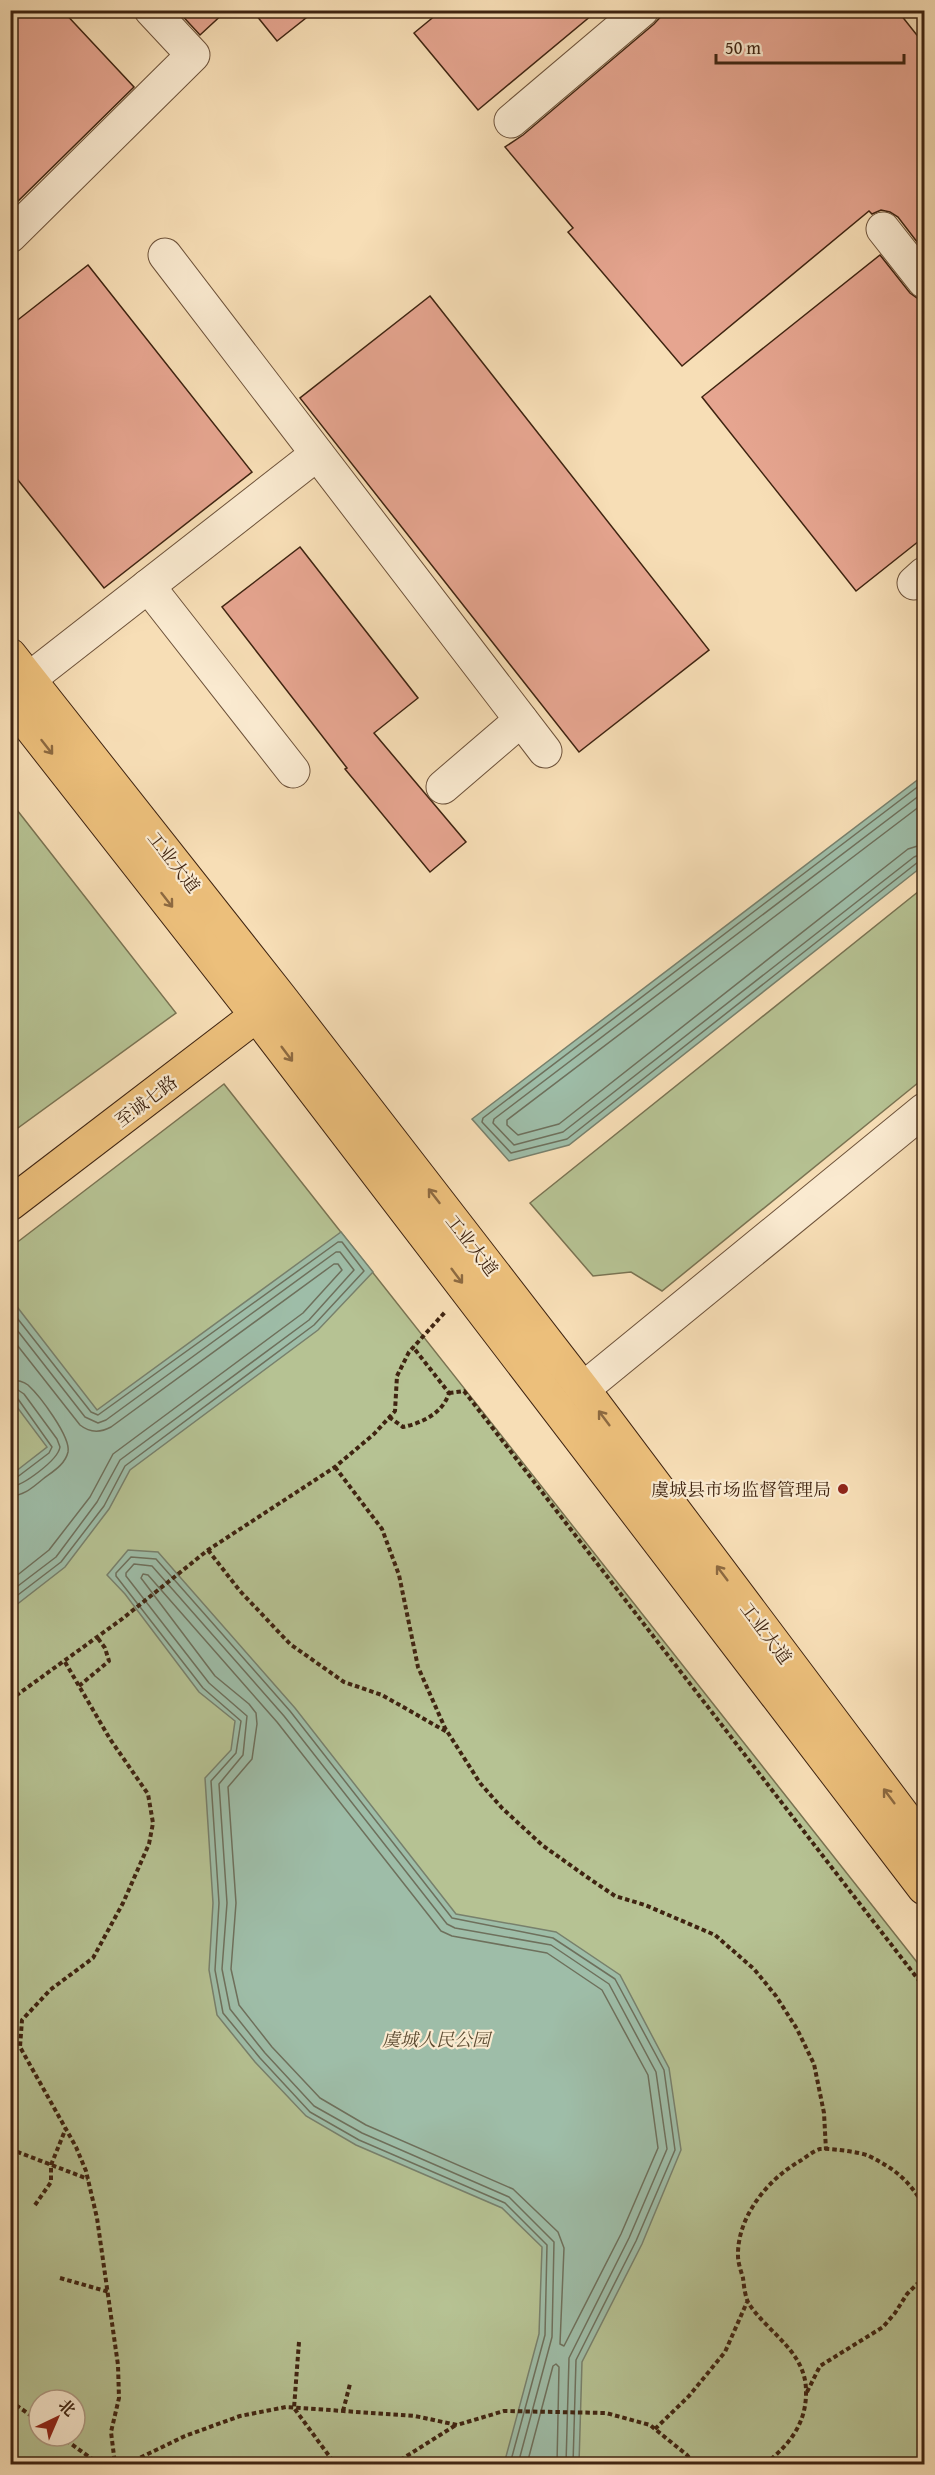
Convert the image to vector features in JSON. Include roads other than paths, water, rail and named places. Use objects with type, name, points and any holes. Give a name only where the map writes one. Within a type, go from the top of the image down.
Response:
[{"type":"main road","name":"工业大道","points":[[15,682],[269,1006],[583,1389],[924,1843]]},
{"type":"main road","name":"至诚七路","points":[[10,1204],[269,1006]]},
{"type":"main road","points":[[269,1006],[467,1289],[924,1888]]},
{"type":"street","points":[[10,236],[194,55],[152,10]]},
{"type":"street","points":[[511,121],[642,10]]},
{"type":"street","points":[[883,229],[924,281]]},
{"type":"street","points":[[165,255],[545,751]]},
{"type":"street","points":[[15,682],[148,586],[317,454]]},
{"type":"street","points":[[148,586],[293,771]]},
{"type":"street","points":[[443,787],[522,720]]},
{"type":"street","points":[[583,1389],[924,1110]]},
{"type":"water","points":[[924,775],[924,865],[569,1145],[509,1161],[472,1119]]},
{"type":"water","points":[[341,1232],[373,1272],[318,1330],[130,1470],[109,1509],[65,1567],[11,1609],[11,1475],[47,1447],[11,1399],[11,1299],[97,1410]]},
{"type":"water","points":[[128,1550],[158,1552],[295,1708],[456,1914],[556,1932],[620,1975],[669,2068],[681,2150],[642,2244],[582,2362],[579,2464],[504,2464],[539,2334],[542,2247],[502,2208],[356,2145],[306,2116],[255,2062],[217,2015],[209,1970],[213,1903],[205,1778],[231,1750],[235,1721],[199,1692],[125,1594],[107,1575]]},
{"type":"place","name":"虞城县市场监督管理局","points":[[843,1489]]},
{"type":"park label","name":"虞城人民公园","points":[[436,2039]]}]
